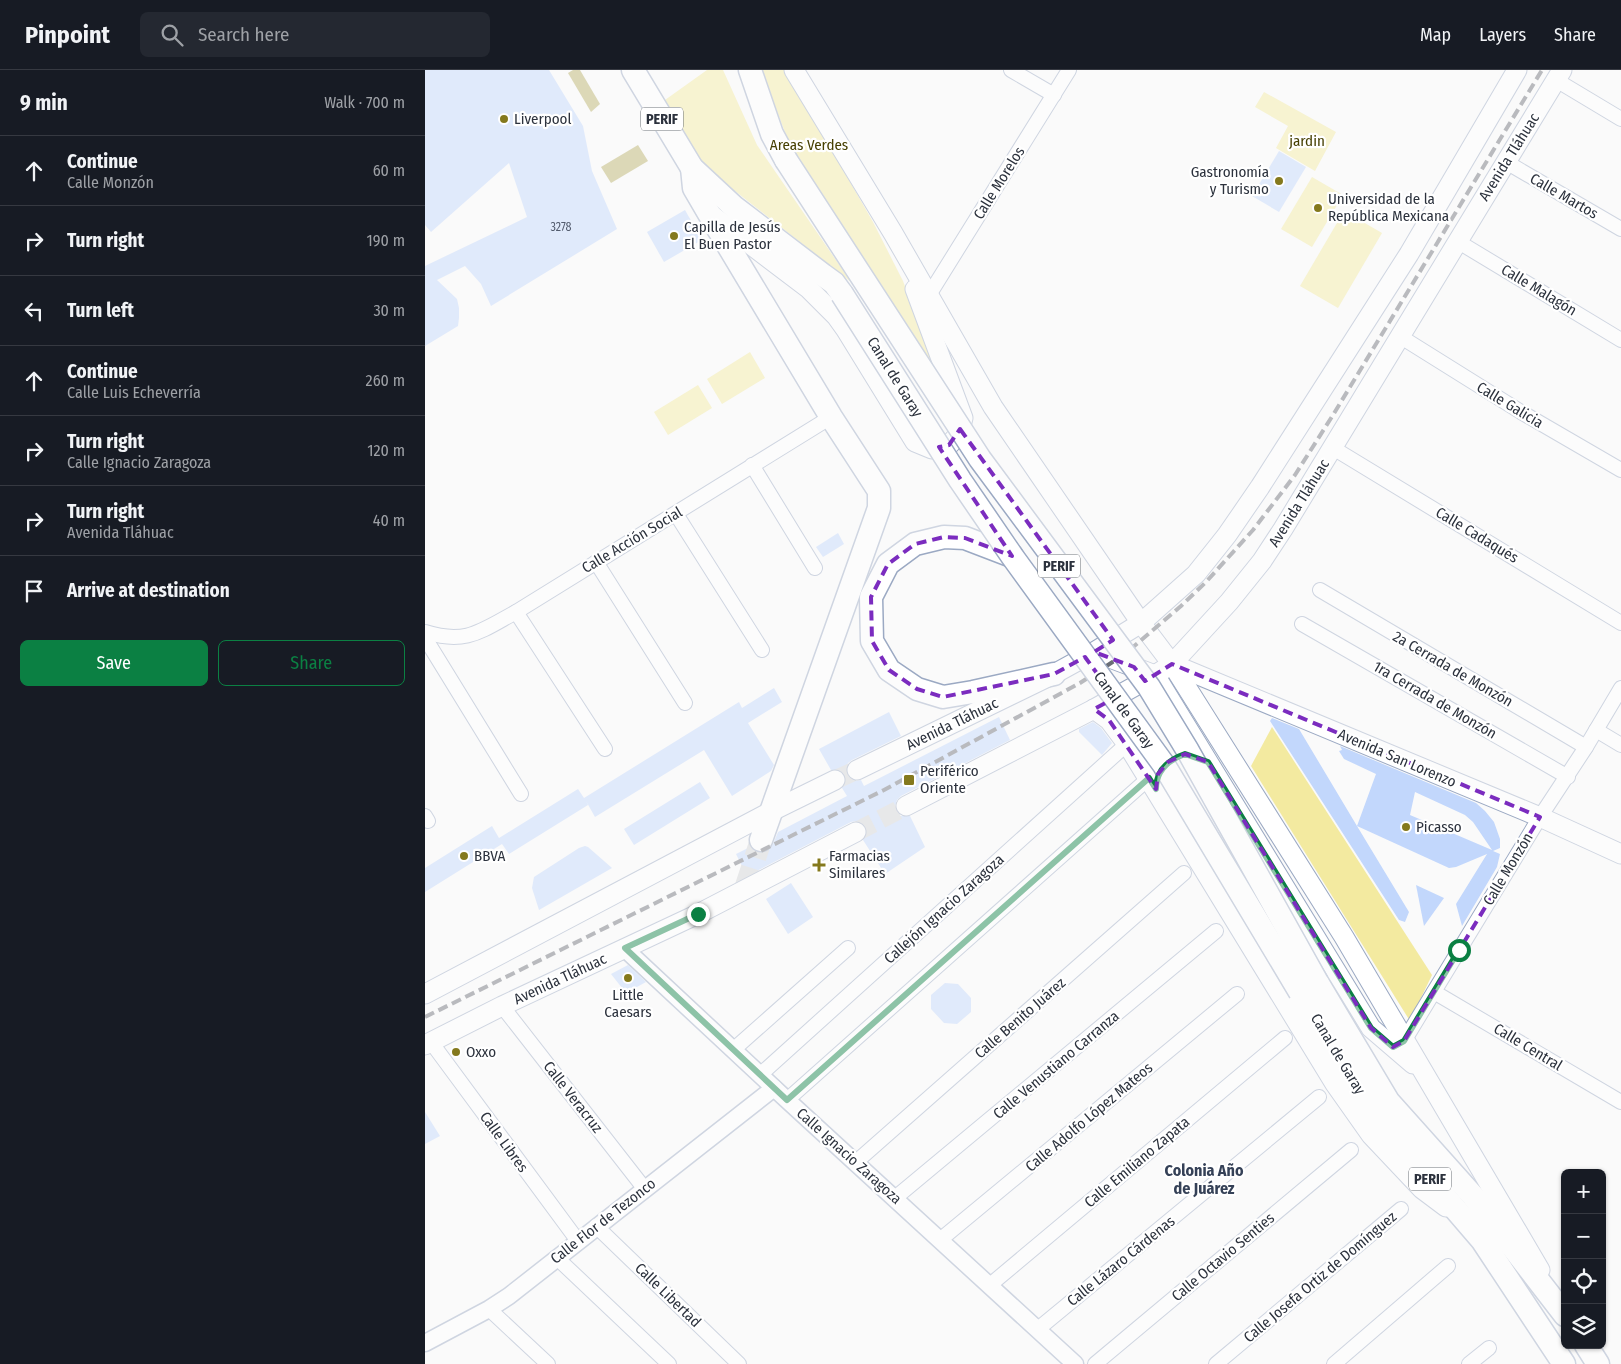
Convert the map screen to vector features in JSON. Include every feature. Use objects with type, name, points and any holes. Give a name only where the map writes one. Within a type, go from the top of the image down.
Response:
[{"type":"highway","name":"PERIF","points":[[633,70],[692,168]]},
{"type":"highway","name":"Canal de Garay","points":[[750,70],[772,134],[786,160],[980,459],[1149,686],[1188,751],[1379,1120],[1482,1240],[1564,1364]]},
{"type":"highway","points":[[692,168],[694,188],[831,417],[879,491],[879,508],[761,840]]},
{"type":"highway","name":"Canal de Garay","points":[[692,168],[734,207],[823,274],[842,294],[960,480],[1012,556],[1164,765],[1309,987],[1388,1100],[1473,1196],[1561,1309]]},
{"type":"highway","points":[[1012,556],[965,538],[944,536],[915,544],[888,564],[871,597],[872,640],[889,670],[917,689],[943,697],[1054,674]]},
{"type":"highway","points":[[1589,1349],[1598,1364]]},
{"type":"main road","name":"Canal de Garay","points":[[794,70],[893,232],[1007,428],[1141,623],[1172,664],[1344,938],[1399,1044],[1423,1073],[1561,1307]]},
{"type":"main road","name":"Avenida Tláhuac","points":[[857,770],[1054,674],[1094,652],[1141,623],[1196,574],[1227,535],[1260,487],[1409,254],[1517,70]]},
{"type":"main road","name":"Avenida Tláhuac","points":[[906,806],[1094,709],[1155,675],[1172,664],[1229,602],[1262,561],[1333,448],[1559,75]]},
{"type":"main road","points":[[708,212],[809,288],[823,302],[846,330],[915,442],[932,449],[949,445],[959,434],[963,418],[893,232]]},
{"type":"main road","points":[[1094,652],[1155,675],[1371,1028],[1399,1044]]},
{"type":"main road","name":"Avenida San Lorenzo","points":[[1172,664],[1540,818],[1621,854]]},
{"type":"main road","points":[[1094,709],[1109,720],[1127,744],[1335,1084],[1366,1128],[1422,1189],[1471,1226]]},
{"type":"main road","points":[[1152,784],[1168,762],[1185,754],[1208,762]]},
{"type":"main road","points":[[425,994],[770,812],[835,780]]},
{"type":"main road","name":"Avenida Tláhuac","points":[[428,1044],[502,1006],[698,914],[856,832]]},
{"type":"street","points":[[1011,70],[1054,95]]},
{"type":"street","name":"Calle Morelos","points":[[929,295],[1069,70]]},
{"type":"street","points":[[1559,75],[1621,119]]},
{"type":"street","name":"Calle Martos","points":[[1506,162],[1621,229]]},
{"type":"street","name":"Calle Malagón","points":[[1457,241],[1621,340]]},
{"type":"street","name":"Calle Galicia","points":[[1401,336],[1521,412],[1621,470]]},
{"type":"street","name":"Calle Acción Social","points":[[425,632],[458,638],[479,632],[516,612],[831,417]]},
{"type":"street","name":"Calle Cadaqués","points":[[1333,448],[1621,623]]},
{"type":"street","points":[[752,465],[815,568]]},
{"type":"street","points":[[676,514],[762,650]]},
{"type":"street","points":[[597,562],[685,703]]},
{"type":"street","name":"2a Cerrada de Monzón","points":[[1320,590],[1587,747]]},
{"type":"street","points":[[516,612],[605,749]]},
{"type":"street","name":"1ra Cerrada de Monzón","points":[[1302,624],[1568,777]]},
{"type":"street","points":[[425,638],[521,794]]},
{"type":"street","name":"Calle Monzón","points":[[1399,1044],[1434,992],[1540,818],[1587,747],[1621,688]]},
{"type":"street","points":[[1596,730],[1621,745]]},
{"type":"street","name":"Callejón Ignacio Zaragoza","points":[[761,1074],[1127,744]]},
{"type":"street","points":[[787,1100],[1152,784]]},
{"type":"street","name":"Calle Benito Juárez","points":[[856,1162],[1184,873]]},
{"type":"street","name":"Calle Venustiano Carranza","points":[[895,1198],[1216,931]]},
{"type":"street","name":"Calle Ignacio Zaragoza","points":[[625,948],[774,1088],[1075,1364]]},
{"type":"street","points":[[733,1050],[848,948]]},
{"type":"street","name":"Calle Central","points":[[1434,992],[1621,1102]]},
{"type":"street","name":"Calle Adolfo López Mateos","points":[[941,1240],[1237,994]]},
{"type":"street","name":"Calle Veracruz","points":[[502,1006],[644,1188]]},
{"type":"street","name":"Calle Emiliano Zapata","points":[[990,1285],[1285,1038]]},
{"type":"street","name":"Calle Libres","points":[[428,1044],[578,1242]]},
{"type":"street","name":"Calle Flor de Tezonco","points":[[425,1343],[489,1308],[578,1242],[644,1188],[774,1088]]},
{"type":"street","name":"Calle Lázaro Cárdenas","points":[[1038,1329],[1319,1098]]},
{"type":"street","name":"Calle Octavio Senties","points":[[1095,1364],[1351,1150]]},
{"type":"street","name":"Calle Josefa Ortiz de Domínguez","points":[[1216,1364],[1401,1209]]},
{"type":"street","name":"Calle Libertad","points":[[596,1226],[739,1364]]},
{"type":"street","points":[[557,1258],[669,1364]]},
{"type":"street","points":[[1334,1364],[1448,1266]]},
{"type":"street","points":[[489,1308],[548,1364]]},
{"type":"street","points":[[1469,1364],[1489,1348]]},
{"type":"highlighted area","points":[[960,429],[1113,640],[1094,652],[1134,667],[1145,681],[1172,664],[1540,817],[1404,1041],[1393,1047],[1371,1028],[1208,762],[1185,754],[1168,762],[1158,774],[1156,789],[1109,720],[1094,709],[1115,698],[1085,657],[1054,674],[943,697],[917,689],[889,670],[872,641],[871,597],[888,564],[915,544],[944,537],[965,538],[1012,556],[939,447],[949,445]]},
{"type":"green space","points":[[707,70],[723,70],[757,145],[851,282],[698,162],[658,105]]},
{"type":"green space","name":"Areas Verdes","points":[[761,70],[786,70],[873,222],[903,281],[948,400],[793,153]]},
{"type":"green space","name":"jardin","points":[[1264,92],[1336,132],[1315,171],[1276,148],[1288,126],[1255,107]]},
{"type":"green space","points":[[1312,177],[1343,195],[1312,247],[1281,229]]},
{"type":"green space","points":[[1344,211],[1382,233],[1338,308],[1300,286]]},
{"type":"green space","points":[[750,352],[765,378],[722,404],[707,379]]},
{"type":"green space","points":[[698,385],[712,408],[668,435],[654,412]]},
{"type":"green space","points":[[1272,727],[1432,975],[1410,1021],[1251,766]]},
{"type":"shaded area","points":[[573,70],[580,70],[600,104],[591,112],[568,73]]},
{"type":"shaded area","points":[[638,145],[648,161],[611,183],[601,167]]},
{"type":"building","points":[[425,70],[549,70],[583,126],[592,171],[617,229],[491,306],[481,284],[465,266],[437,280],[457,299],[459,308],[458,326],[425,346],[425,266],[527,217],[509,163],[431,232],[425,225]]},
{"type":"building","name":"Gastronomía y Turismo","points":[[1279,151],[1306,167],[1279,212],[1252,196]]},
{"type":"building","name":"Capilla de Jesús El Buen Pastor","points":[[685,210],[702,240],[664,262],[647,232]]},
{"type":"building","points":[[838,533],[844,544],[823,557],[816,547]]},
{"type":"building","points":[[774,688],[782,702],[748,723],[774,765],[771,771],[732,796],[704,750],[595,817],[586,801],[588,805],[509,854],[502,844],[425,892],[425,868],[492,826],[499,838],[578,789],[584,798],[739,702],[742,708]]},
{"type":"building","points":[[889,712],[901,736],[848,763],[846,769],[850,779],[861,780],[864,786],[999,717],[1010,740],[901,796],[897,800],[896,812],[900,816],[910,816],[925,847],[885,874],[863,840],[867,833],[866,826],[862,822],[856,821],[747,876],[736,854],[750,847],[757,852],[763,853],[769,850],[778,832],[847,796],[842,788],[846,781],[845,775],[841,770],[831,770],[819,749]]},
{"type":"building","points":[[1272,718],[1299,729],[1409,912],[1405,922],[1399,920],[1270,721]]},
{"type":"building","points":[[1093,722],[1101,728],[1112,743],[1102,755],[1079,732],[1079,729]]},
{"type":"building","points":[[1340,746],[1476,803],[1485,811],[1494,822],[1500,839],[1500,848],[1493,851],[1500,854],[1497,867],[1462,926],[1456,904],[1487,854],[1449,868],[1357,826],[1376,774],[1344,759],[1339,751],[1342,750]],"holes":[[[1415,792],[1465,815],[1473,822],[1492,850],[1410,815]]]},
{"type":"building","points":[[700,782],[710,798],[634,845],[624,829]]},
{"type":"building","points":[[585,846],[612,868],[539,910],[532,888],[534,877]]},
{"type":"building","points":[[791,883],[813,917],[788,934],[766,899]]},
{"type":"building","points":[[1416,885],[1444,898],[1424,926]]},
{"type":"building","name":"Little Caesars","points":[[628,965],[646,982],[626,993],[611,974]]},
{"type":"building","points":[[945,983],[958,984],[971,998],[971,1012],[957,1024],[944,1023],[931,1009],[931,995]]},
{"type":"building","points":[[425,1112],[440,1136],[425,1144]]},
{"type":"tunnel","points":[[835,780],[857,770]]},
{"type":"tunnel","points":[[856,832],[906,806]]},
{"type":"tunnel","points":[[745,889],[761,840]]},
{"type":"railway","points":[[425,1017],[884,790],[1080,683],[1125,654],[1206,582],[1253,530],[1295,475],[1542,70]]},
{"type":"place","name":"Liverpool","points":[[504,119]]},
{"type":"place","name":"Gastronomía y Turismo","points":[[1279,181]]},
{"type":"place","name":"Universidad de la República Mexicana","points":[[1318,208]]},
{"type":"place","name":"Capilla de Jesús El Buen Pastor","points":[[674,236]]},
{"type":"place","name":"Periférico Oriente","points":[[909,780]]},
{"type":"place","name":"Picasso","points":[[1406,827]]},
{"type":"place","name":"BBVA","points":[[464,856]]},
{"type":"place","name":"Farmacias Similares","points":[[819,865]]},
{"type":"place","name":"Little Caesars","points":[[628,978]]},
{"type":"place","name":"Oxxo","points":[[456,1052]]},
{"type":"district","name":"Colonia Año de Juárez","points":[[1204,1179]]},
{"type":"route","points":[[698,914],[625,948],[787,1100],[1149,778],[1156,789],[1158,774],[1162,768],[1168,762],[1185,754],[1208,762],[1371,1028],[1393,1047],[1404,1041],[1459,950]]}]
